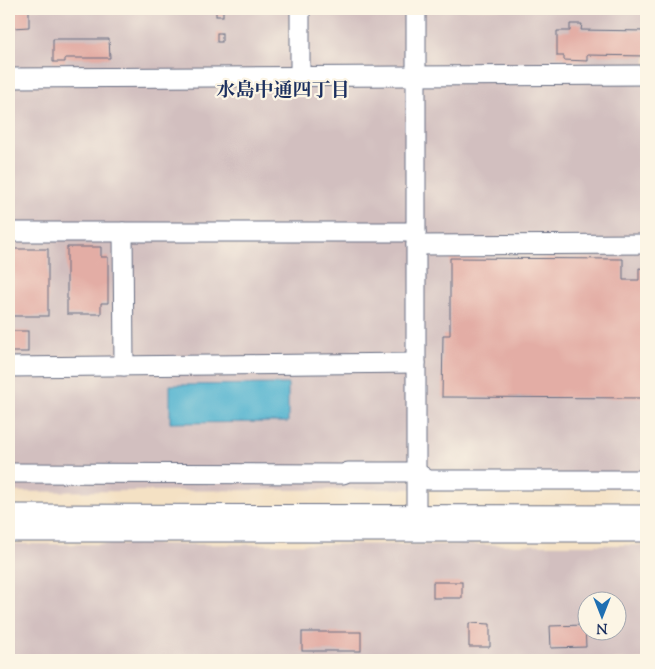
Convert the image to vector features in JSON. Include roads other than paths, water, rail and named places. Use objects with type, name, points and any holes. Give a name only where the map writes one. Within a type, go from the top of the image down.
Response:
[{"type":"street","points":[[300,9],[300,76]]},
{"type":"street","points":[[416,9],[416,523]]},
{"type":"street","points":[[9,78],[646,75]]},
{"type":"street","points":[[9,232],[123,232],[646,244]]},
{"type":"street","points":[[123,232],[124,366]]},
{"type":"street","points":[[9,367],[416,363]]},
{"type":"street","points":[[9,473],[343,474],[348,472],[416,472],[428,480],[646,480]]},
{"type":"street","points":[[9,514],[416,523],[646,532]]},
{"type":"street","points":[[9,532],[416,523],[646,515]]},
{"type":"water","points":[[288,384],[288,422],[170,423],[170,385]]},
{"type":"district","name":"水島中通四丁目","points":[[283,89]]}]
